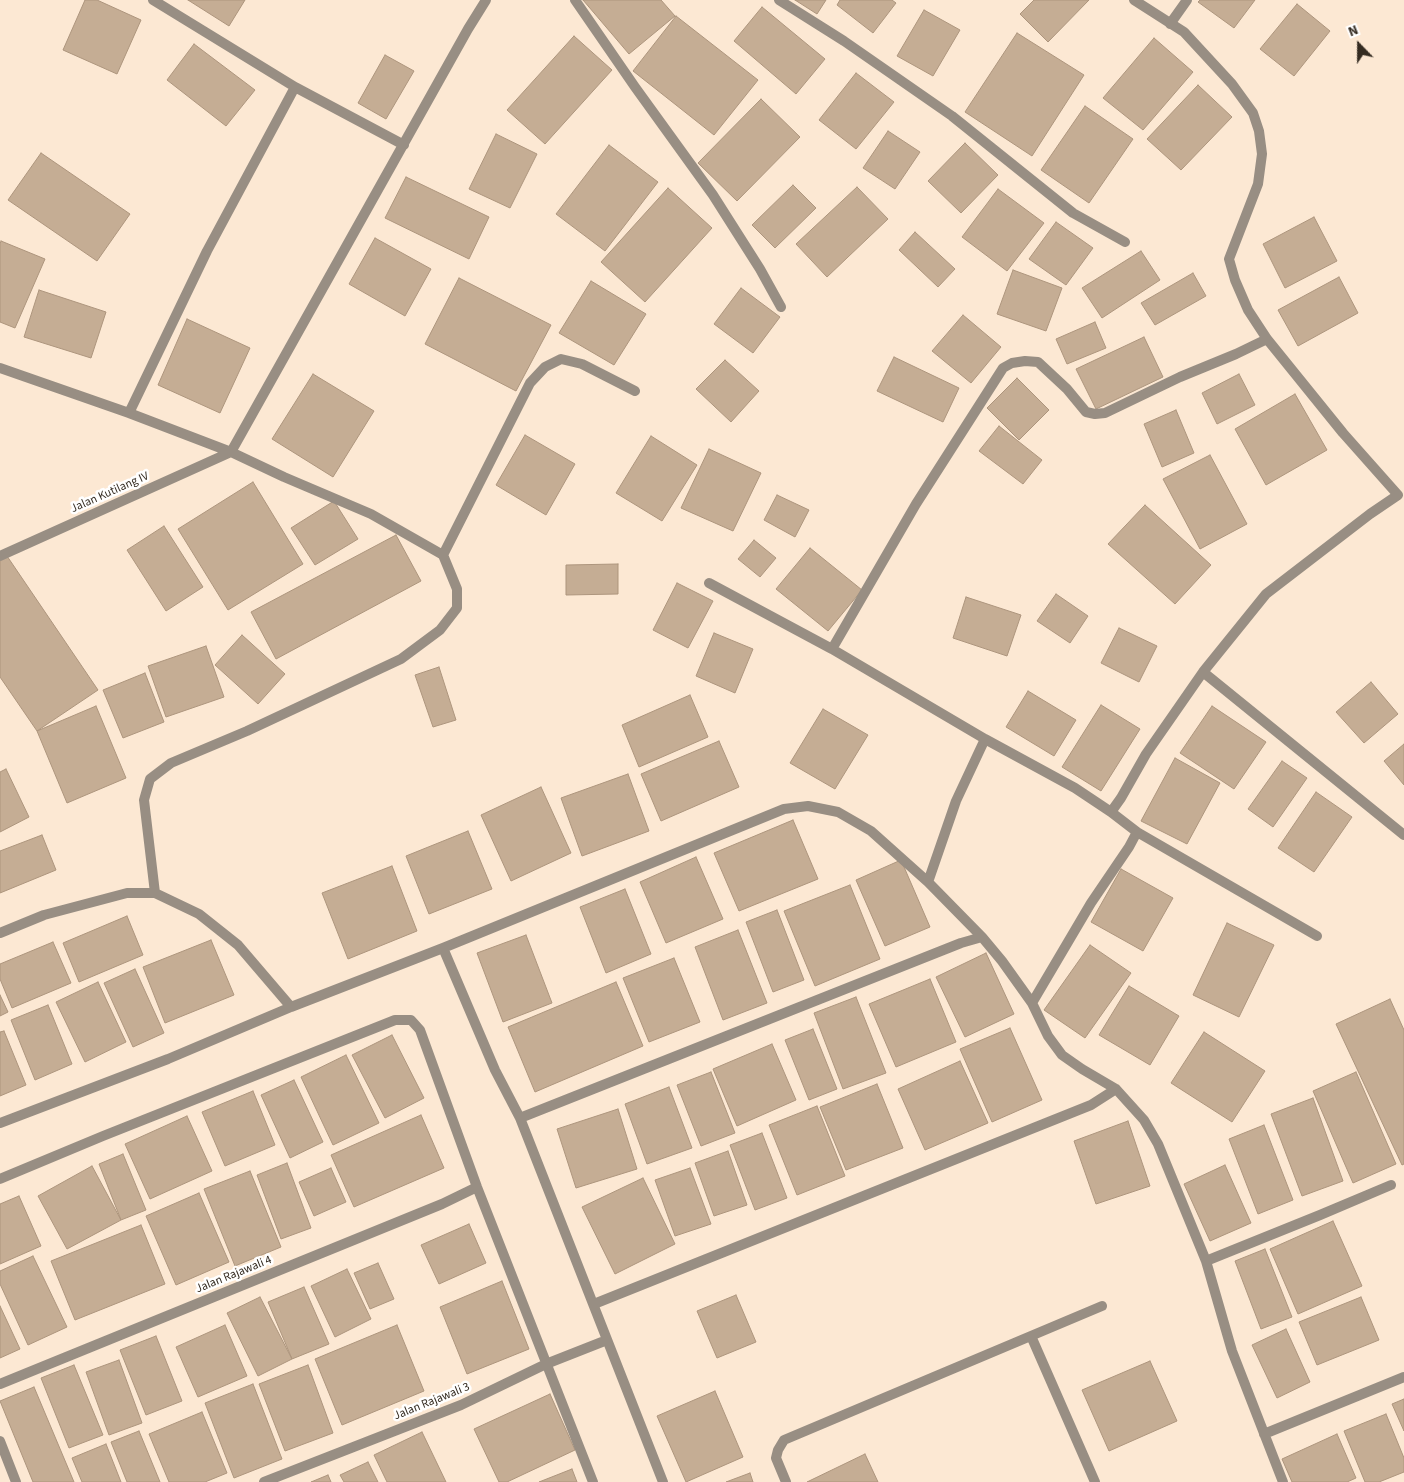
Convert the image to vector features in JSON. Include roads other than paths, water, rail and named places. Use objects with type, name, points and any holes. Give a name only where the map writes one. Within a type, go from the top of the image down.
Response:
[{"type":"street","points":[[153,0],[295,87],[404,145]]},
{"type":"street","points":[[231,452],[486,0]]},
{"type":"street","points":[[575,0],[713,195],[760,268],[781,307]]},
{"type":"street","points":[[779,0],[844,41],[952,116],[1073,213],[1125,242]]},
{"type":"street","points":[[1112,812],[1146,754],[1203,672],[1266,594],[1370,514],[1401,499],[1343,433],[1267,339],[1248,310],[1235,280],[1229,259],[1258,184],[1262,154],[1259,131],[1253,113],[1232,84],[1184,32],[1134,0]]},
{"type":"street","points":[[1170,24],[1187,0]]},
{"type":"street","points":[[129,413],[207,251],[295,87]]},
{"type":"street","points":[[832,649],[916,504],[1003,368],[1012,363],[1038,362],[1067,389],[1086,412],[1095,414],[1105,413],[1267,339]]},
{"type":"street","points":[[443,555],[530,383],[545,367],[561,359],[582,364],[636,391]]},
{"type":"street","points":[[0,368],[129,413],[231,452],[371,514],[443,555],[457,589],[457,608],[440,630],[401,659],[247,731],[171,764],[150,779],[144,800],[155,893]]},
{"type":"street","name":"Jalan Kutilang IV","points":[[0,556],[231,452]]},
{"type":"street","points":[[709,583],[832,649],[984,739],[1075,788],[1112,812],[1137,832],[1317,936]]},
{"type":"street","points":[[1203,672],[1404,835]]},
{"type":"street","points":[[928,882],[956,801],[984,739]]},
{"type":"street","points":[[0,1123],[168,1059],[291,1007],[444,948],[784,809],[808,806],[838,812],[871,832],[928,882],[982,937],[1002,961],[1032,1003],[1048,1036],[1062,1055],[1082,1069],[1116,1088],[1144,1120],[1158,1144],[1206,1261],[1232,1351],[1283,1482]]},
{"type":"street","points":[[1032,1003],[1091,903],[1137,832]]},
{"type":"street","points":[[0,932],[44,915],[127,894],[155,893],[199,914],[238,945],[291,1007]]},
{"type":"street","points":[[520,1118],[961,943],[982,937]]},
{"type":"street","points":[[444,948],[495,1070],[520,1118],[663,1482]]},
{"type":"street","points":[[0,1179],[395,1020],[411,1020],[420,1030],[477,1187],[593,1482]]},
{"type":"street","points":[[594,1304],[1091,1105],[1116,1088]]},
{"type":"street","points":[[1206,1261],[1391,1185]]},
{"type":"street","name":"Jalan Rajawali 4","points":[[0,1384],[442,1204],[477,1187]]},
{"type":"street","points":[[786,1482],[776,1458],[784,1440],[1102,1306]]},
{"type":"street","points":[[1031,1336],[1095,1482]]},
{"type":"street","name":"Jalan Rajawali 3","points":[[264,1482],[461,1405],[546,1364],[607,1340]]},
{"type":"street","points":[[1264,1434],[1404,1377]]},
{"type":"street","points":[[0,1441],[16,1482]]}]
